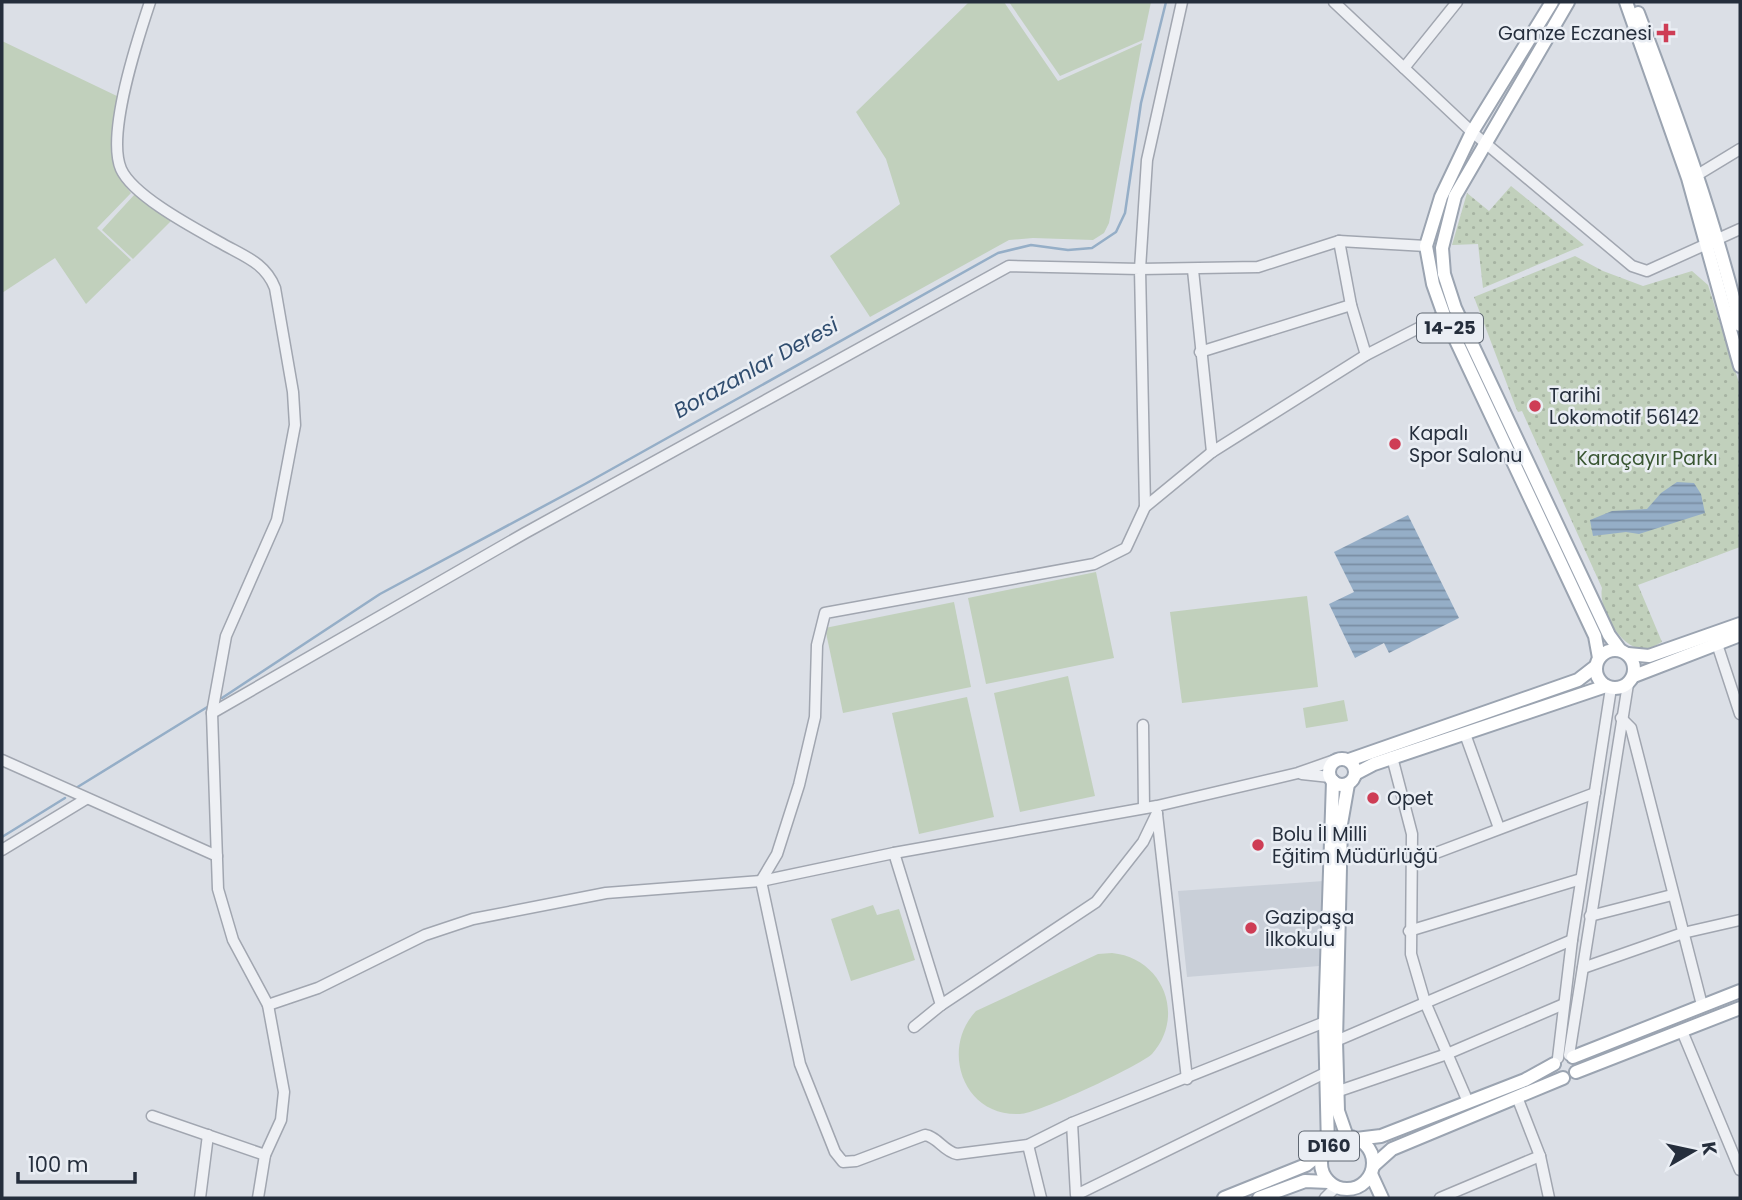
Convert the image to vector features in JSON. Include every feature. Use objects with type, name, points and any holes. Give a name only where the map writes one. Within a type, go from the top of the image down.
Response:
[{"type":"main road","points":[[1426,246],[1441,197],[1472,132],[1552,2]]},
{"type":"main road","name":"14-25","points":[[1568,2],[1455,195],[1442,248],[1444,274],[1455,308],[1609,635],[1635,667],[1631,680]]},
{"type":"main road","points":[[1626,2],[1714,242],[1740,325]]},
{"type":"main road","points":[[1634,2],[1699,174],[1740,366]]},
{"type":"main road","name":"14-25","points":[[1426,246],[1444,316],[1595,636],[1599,680],[1608,687]]},
{"type":"main road","points":[[1224,1198],[1306,1165],[1326,1148],[1325,1021],[1330,766],[1577,680],[1598,662],[1606,651],[1649,656],[1740,624]]},
{"type":"main road","points":[[1331,779],[1338,785],[1392,757],[1631,680],[1740,635]]},
{"type":"main road","points":[[1342,760],[1355,767],[1341,824],[1336,1092],[1340,1123],[1352,1138],[1381,1136],[1468,1102],[1564,1059],[1740,991]]},
{"type":"main road","points":[[1382,1198],[1372,1170],[1392,1149],[1569,1075],[1740,1008]]},
{"type":"main road","points":[[1564,1059],[1577,1065],[1569,1075]]},
{"type":"main road","points":[[1564,1059],[1557,1074],[1569,1075]]},
{"type":"main road","name":"D160","points":[[1352,1138],[1370,1150],[1372,1170],[1359,1193],[1333,1184],[1322,1168],[1326,1148],[1339,1139],[1352,1138]]},
{"type":"main road","points":[[1259,1198],[1305,1181],[1333,1184]]},
{"type":"street","points":[[150,2],[124,95],[116,149],[121,170],[132,185],[187,223],[257,262],[269,273],[275,288],[293,392],[295,425],[276,520],[226,636],[212,713],[218,888],[233,940],[268,1005],[284,1092],[281,1120],[265,1154],[258,1198]]},
{"type":"street","points":[[1145,507],[1140,269],[1147,160],[1182,2]]},
{"type":"street","points":[[1334,2],[1472,132],[1632,266],[1647,271],[1740,229]]},
{"type":"street","points":[[1404,68],[1457,2]]},
{"type":"street","points":[[1699,174],[1740,149]]},
{"type":"street","points":[[212,713],[525,533],[1009,266],[1194,270],[1258,267],[1339,241],[1426,246]]},
{"type":"street","points":[[1339,241],[1351,304],[1366,355]]},
{"type":"street","points":[[1194,270],[1212,452]]},
{"type":"street","points":[[1200,352],[1351,304]]},
{"type":"street","points":[[1325,1021],[1187,1079],[1072,1123],[1028,1145],[957,1154],[947,1152],[931,1136],[925,1135],[856,1161],[839,1159],[800,1064],[761,881],[777,854],[799,785],[815,717],[817,645],[825,613],[1094,564],[1126,548],[1145,507],[1212,452],[1366,355],[1444,316]]},
{"type":"street","points":[[1717,644],[1740,714]]},
{"type":"street","points":[[1564,1059],[1583,968],[1621,718],[1631,680]]},
{"type":"street","points":[[1564,1059],[1564,1004],[1608,687]]},
{"type":"street","points":[[1621,718],[1631,727],[1702,1005]]},
{"type":"street","points":[[1143,724],[1144,808]]},
{"type":"street","points":[[1465,734],[1499,828]]},
{"type":"street","points":[[1392,757],[1412,834],[1409,931],[1411,954],[1425,1002],[1468,1102]]},
{"type":"street","points":[[2,760],[218,856]]},
{"type":"street","points":[[268,1005],[318,988],[425,935],[473,919],[607,893],[761,881],[894,853],[1144,808],[1157,810],[1342,760]]},
{"type":"street","points":[[1298,774],[1331,779]]},
{"type":"street","points":[[1412,862],[1595,793]]},
{"type":"street","points":[[2,850],[86,799]]},
{"type":"street","points":[[914,1027],[941,1005],[1096,902],[1143,842],[1157,810]]},
{"type":"street","points":[[1157,810],[1187,1079]]},
{"type":"street","points":[[894,853],[941,1005]]},
{"type":"street","points":[[1409,931],[1581,879]]},
{"type":"street","points":[[1590,916],[1672,895]]},
{"type":"street","points":[[1583,968],[1683,933],[1740,920]]},
{"type":"street","points":[[1336,1041],[1572,940]]},
{"type":"street","points":[[1336,1092],[1447,1054],[1564,1004]]},
{"type":"street","points":[[1682,1031],[1740,1170]]},
{"type":"street","points":[[1072,1123],[1076,1195],[1325,1073]]},
{"type":"street","points":[[1517,1097],[1540,1156],[1549,1198]]},
{"type":"street","points":[[152,1116],[265,1154]]},
{"type":"street","points":[[200,1198],[208,1135]]},
{"type":"street","points":[[1028,1145],[1041,1198]]},
{"type":"street","points":[[1440,1198],[1540,1156]]},
{"type":"street","points":[[1325,1198],[1333,1184]]},
{"type":"shaded area","name":"Gazipaşa İlkokulu","points":[[1324,881],[1319,966],[1187,977],[1178,891]]},
{"type":"green space","points":[[969,2],[1004,2],[1058,81],[1142,43],[1109,223],[1104,233],[1093,240],[1009,240],[870,317],[830,256],[900,204],[886,159],[856,112]]},
{"type":"green space","points":[[1009,2],[1151,2],[1143,40],[1060,76]]},
{"type":"green space","points":[[2,41],[119,97],[113,135],[114,159],[123,182],[131,193],[97,228],[131,260],[86,304],[55,258],[2,293]]},
{"type":"green space","points":[[1511,186],[1584,245],[1483,288],[1478,244],[1452,245],[1467,193],[1489,211]]},
{"type":"green space","points":[[135,194],[173,219],[133,259],[102,230]]},
{"type":"green space","name":"Karaçayır Parkı","points":[[1575,256],[1603,271],[1643,286],[1692,271],[1708,285],[1740,386],[1740,547],[1638,585],[1662,642],[1647,649],[1625,641],[1607,615],[1603,606],[1602,588],[1522,411],[1518,412],[1516,408],[1474,297]]},
{"type":"green space","points":[[1096,572],[1114,658],[986,684],[968,598]]},
{"type":"green space","points":[[1307,596],[1318,687],[1182,703],[1170,612]]},
{"type":"green space","points":[[954,602],[971,687],[843,713],[825,628]]},
{"type":"green space","points":[[1068,676],[1095,796],[1020,812],[994,693]]},
{"type":"green space","points":[[967,697],[994,817],[919,834],[892,713]]},
{"type":"green space","points":[[1344,700],[1348,721],[1306,728],[1303,708]]},
{"type":"green space","points":[[873,905],[877,915],[899,909],[915,960],[851,981],[831,919]]},
{"type":"green space","points":[[1112,953],[1130,957],[1145,966],[1156,977],[1164,991],[1168,1007],[1167,1023],[1162,1039],[1152,1054],[1088,1088],[1030,1112],[1000,1112],[984,1105],[972,1093],[963,1078],[959,1061],[965,1026],[976,1011],[1098,954]]},
{"type":"water","points":[[1677,482],[1694,483],[1701,494],[1705,513],[1639,534],[1626,532],[1593,536],[1590,520],[1612,511],[1647,509],[1661,493]]},
{"type":"water","points":[[1408,515],[1459,618],[1389,653],[1384,643],[1355,658],[1329,604],[1354,592],[1334,552]]},
{"type":"waterway","name":"Borazanlar Deresi","points":[[222,698],[380,594],[585,484],[998,253],[1031,245],[1068,250],[1092,248],[1116,232],[1125,213],[1141,103],[1166,2]]},
{"type":"waterway","name":"Borazanlar Deresi","points":[[76,788],[209,706]]},
{"type":"waterway","name":"Borazanlar Deresi","points":[[2,837],[65,798]]},
{"type":"place","name":"Gamze Eczanesi","points":[[1666,33]]},
{"type":"place","name":"Tarihi Lokomotif 56142","points":[[1535,406]]},
{"type":"place","name":"Kapalı Spor Salonu","points":[[1395,444]]},
{"type":"place","name":"Opet","points":[[1373,798]]},
{"type":"place","name":"Bolu İl Milli Eğitim Müdürlüğü","points":[[1258,845]]},
{"type":"place","name":"Gazipaşa İlkokulu","points":[[1251,928]]}]
